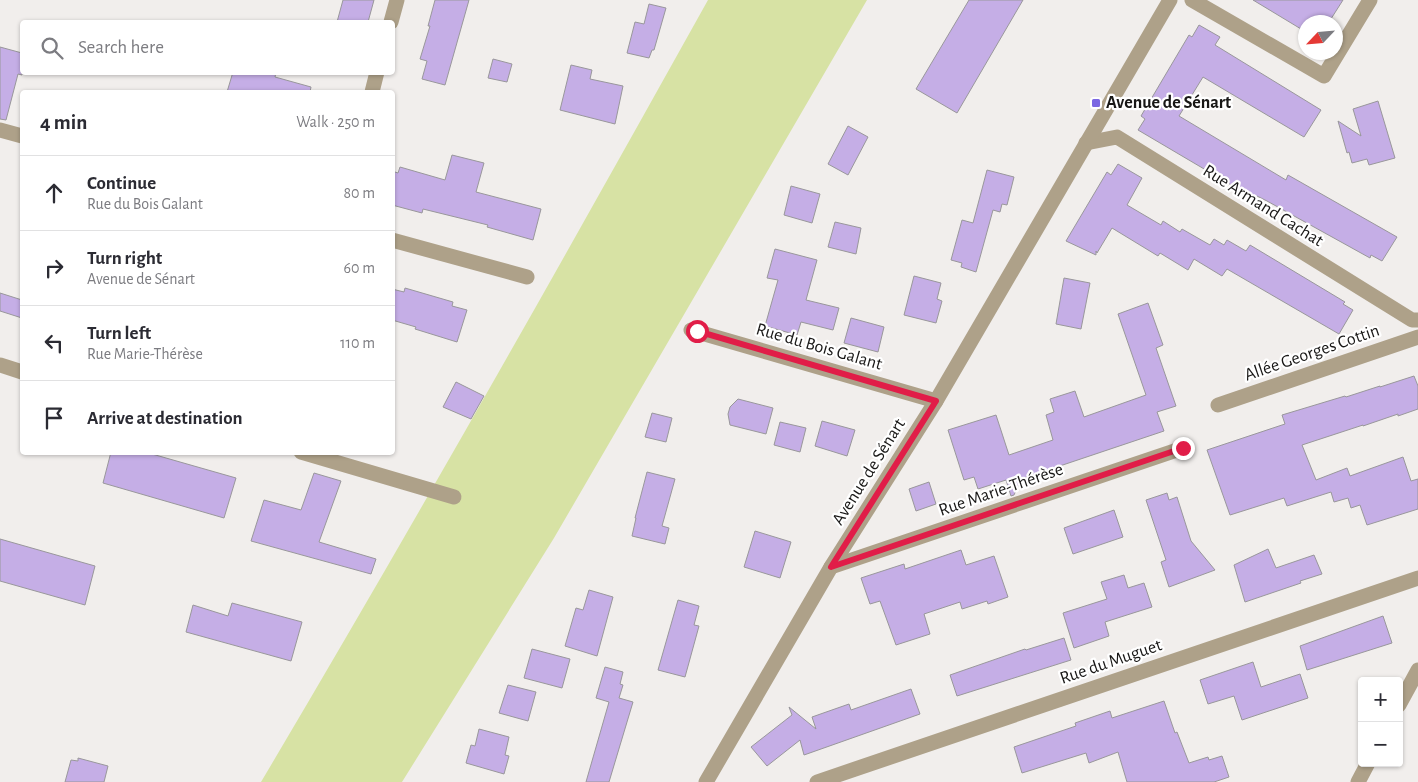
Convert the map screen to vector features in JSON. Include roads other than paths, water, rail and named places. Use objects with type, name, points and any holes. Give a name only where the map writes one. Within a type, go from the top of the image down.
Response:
[{"type":"street","points":[[392,20],[397,0]]},
{"type":"street","name":"Avenue de Sénart","points":[[706,782],[831,567],[936,401],[1170,0]]},
{"type":"street","points":[[1192,0],[1324,76],[1370,0]]},
{"type":"street","points":[[372,90],[376,75]]},
{"type":"street","points":[[0,130],[20,135]]},
{"type":"street","name":"Rue Armand Cachat","points":[[1086,143],[1117,137],[1412,320],[1418,320]]},
{"type":"street","points":[[395,241],[527,277]]},
{"type":"street","name":"Rue du Bois Galant","points":[[691,330],[936,401]]},
{"type":"street","name":"Allée Georges Cottin","points":[[1218,405],[1418,337]]},
{"type":"street","points":[[0,365],[20,371]]},
{"type":"street","name":"Rue Marie-Thérèse","points":[[831,567],[1183,448]]},
{"type":"street","points":[[311,455],[454,497]]},
{"type":"street","name":"Rue du Muguet","points":[[816,782],[1418,578]]},
{"type":"street","points":[[1403,698],[1418,670]]},
{"type":"street","points":[[1358,782],[1366,767]]},
{"type":"place","name":"Avenue de Sénart","points":[[1096,103]]}]
